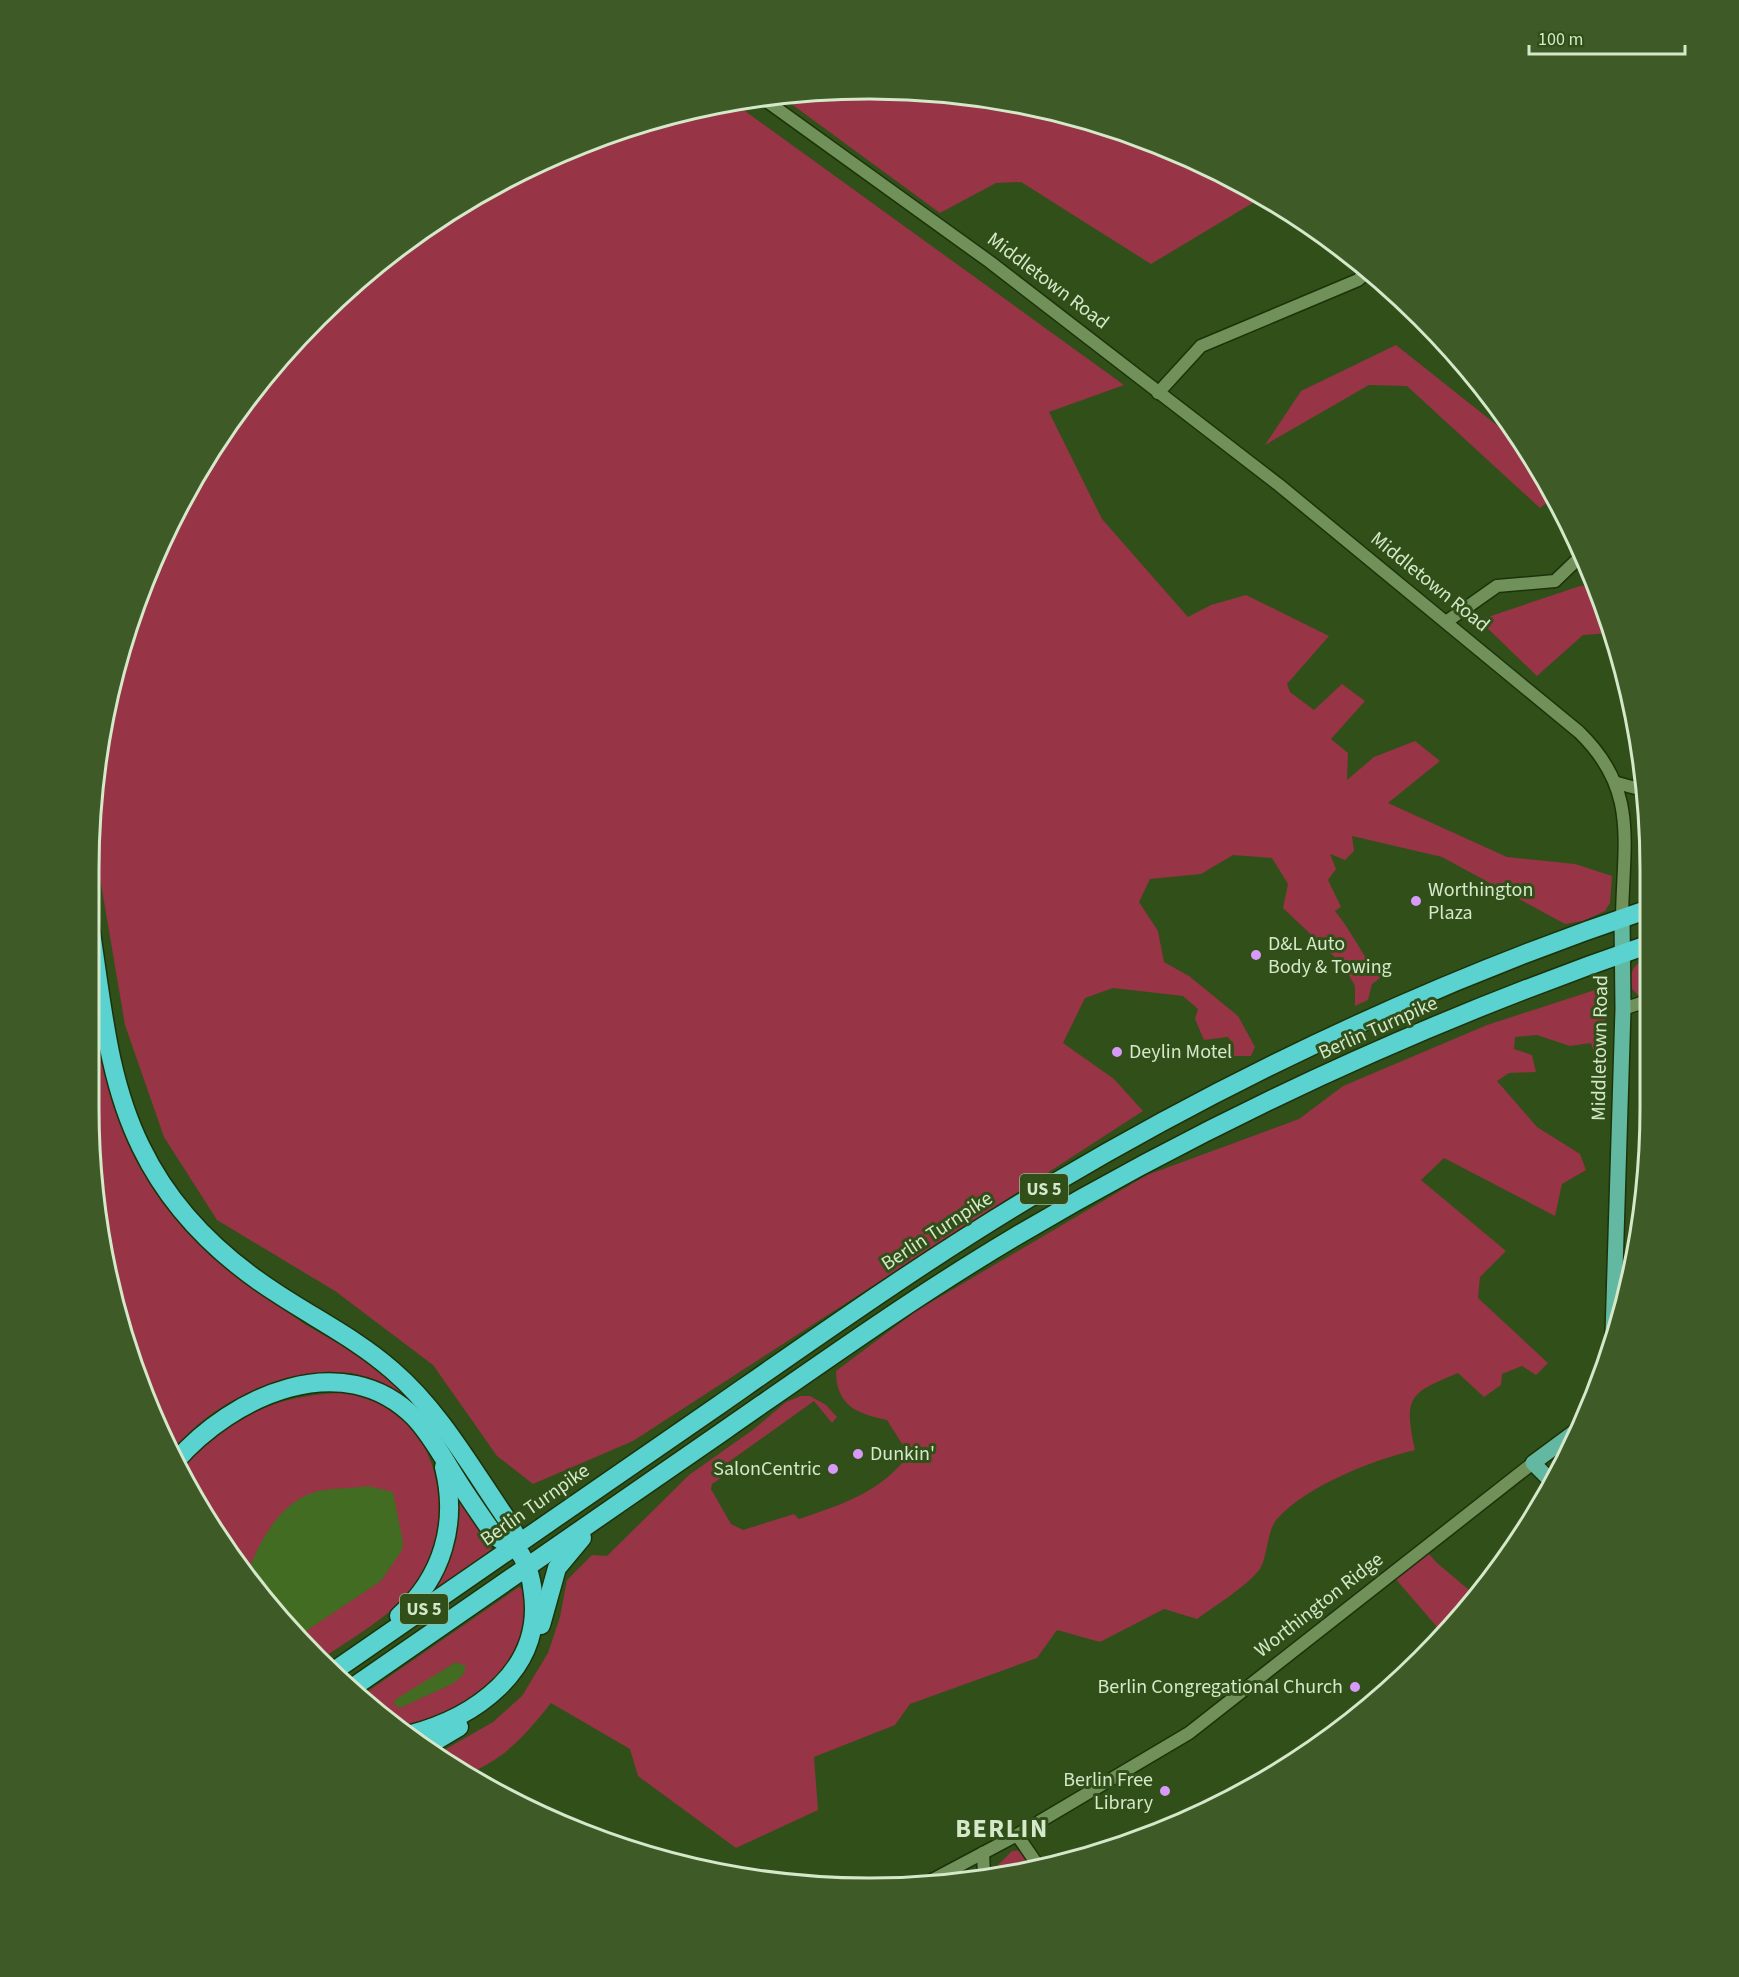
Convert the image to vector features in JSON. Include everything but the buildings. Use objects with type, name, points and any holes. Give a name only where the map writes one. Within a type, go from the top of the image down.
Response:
[{"type":"highway","name":"Berlin Turnpike","points":[[340,1667],[912,1273],[1050,1185],[1143,1132],[1259,1072],[1395,1008],[1501,963],[1640,912]]},
{"type":"highway","name":"Berlin Turnpike","points":[[358,1684],[924,1294],[1108,1184],[1251,1110],[1348,1065],[1495,1002],[1640,947]]},
{"type":"highway","points":[[99,980],[116,1083],[132,1128],[165,1188],[193,1224],[243,1270],[371,1353],[408,1385],[436,1417],[515,1534],[514,1547],[526,1568],[534,1602],[530,1637]]},
{"type":"highway","points":[[182,1455],[205,1431],[242,1406],[275,1392],[325,1382],[356,1384],[389,1397],[416,1420],[495,1536],[503,1543],[514,1547]]},
{"type":"highway","points":[[372,1645],[420,1595],[439,1563],[447,1532],[450,1501],[441,1454]]},
{"type":"highway","points":[[433,1742],[468,1722],[484,1700],[514,1672],[530,1637],[544,1620],[550,1586],[559,1564],[601,1516]]},
{"type":"highway","points":[[418,1732],[452,1720],[484,1700]]},
{"type":"main road","name":"Middletown Road","points":[[1614,1308],[1623,1009],[1622,918]]},
{"type":"main road","name":"Worthington Ridge","points":[[1533,1463],[1565,1440]]},
{"type":"main road","points":[[1533,1463],[1546,1476]]},
{"type":"street","name":"Middletown Road","points":[[773,106],[990,262],[1279,485],[1579,732],[1604,758],[1617,783],[1624,819],[1622,918]]},
{"type":"street","points":[[1158,393],[1201,346],[1362,277]]},
{"type":"street","points":[[1446,622],[1497,586],[1555,581],[1575,562]]},
{"type":"street","points":[[1617,783],[1635,788]]},
{"type":"street","points":[[1623,1009],[1640,1003]]},
{"type":"street","name":"Worthington Ridge","points":[[944,1874],[1017,1835],[1189,1733],[1533,1463]]},
{"type":"street","points":[[1017,1835],[1034,1860]]},
{"type":"street","points":[[983,1853],[984,1869]]},
{"type":"shaded area","points":[[870,99],[920,101],[1020,114],[1069,125],[1117,140],[1210,178],[1255,202],[1151,264],[1021,182],[996,183],[940,213],[791,104]]},
{"type":"shaded area","points":[[744,110],[1124,385],[1049,412],[1102,519],[1188,617],[1211,605],[1246,595],[1329,636],[1287,684],[1290,692],[1314,710],[1342,684],[1365,701],[1331,739],[1348,753],[1347,780],[1374,757],[1415,741],[1440,761],[1388,803],[1507,857],[1575,864],[1612,876],[1610,903],[1605,911],[1583,921],[1565,924],[1442,857],[1352,836],[1354,851],[1345,860],[1330,854],[1336,869],[1328,880],[1341,907],[1335,911],[1380,978],[1372,984],[1368,1000],[1355,1006],[1355,986],[1343,965],[1283,908],[1288,884],[1272,858],[1233,855],[1201,874],[1150,879],[1139,902],[1158,931],[1164,962],[1189,976],[1238,1016],[1255,1047],[1251,1056],[1234,1056],[1234,1045],[1228,1037],[1204,1040],[1195,1019],[1198,1009],[1183,996],[1113,988],[1085,998],[1063,1043],[1114,1079],[1143,1111],[633,1441],[533,1484],[497,1456],[433,1365],[335,1291],[217,1220],[164,1137],[125,1025],[99,872],[101,819],[114,719],[125,670],[158,575],[178,529],[229,441],[290,361],[325,325],[361,290],[441,229],[529,178],[575,158],[670,125]]},
{"type":"shaded area","points":[[1396,345],[1501,429],[1547,503],[1540,508],[1407,386],[1369,385],[1265,445],[1301,391]]},
{"type":"shaded area","points":[[1585,586],[1603,634],[1583,635],[1537,676],[1479,620]]},
{"type":"shaded area","points":[[1639,963],[1640,995],[1632,989],[1631,977],[1633,969]]},
{"type":"shaded area","points":[[1595,990],[1604,996],[1608,1060],[1597,1062],[1591,1043],[1570,1046],[1537,1035],[1515,1037],[1514,1049],[1532,1055],[1536,1072],[1509,1073],[1497,1081],[1537,1127],[1580,1154],[1586,1170],[1562,1184],[1555,1216],[1444,1158],[1421,1180],[1506,1251],[1480,1277],[1478,1298],[1548,1363],[1536,1375],[1522,1366],[1502,1374],[1501,1385],[1484,1397],[1458,1373],[1420,1392],[1414,1399],[1410,1418],[1415,1450],[1380,1460],[1341,1476],[1322,1485],[1290,1507],[1274,1524],[1261,1567],[1257,1573],[1197,1619],[1164,1609],[1100,1642],[1057,1630],[1037,1658],[910,1704],[895,1725],[814,1757],[818,1810],[736,1848],[638,1776],[630,1749],[551,1703],[516,1743],[496,1759],[476,1770],[444,1750],[493,1722],[522,1696],[548,1653],[560,1617],[567,1580],[592,1555],[607,1556],[689,1475],[754,1429],[786,1402],[801,1396],[810,1396],[826,1405],[837,1417],[832,1423],[814,1401],[716,1471],[721,1478],[712,1484],[711,1489],[731,1524],[743,1530],[794,1514],[799,1519],[859,1496],[873,1488],[897,1468],[909,1455],[887,1420],[858,1411],[844,1400],[837,1383],[836,1371],[916,1311],[1147,1175],[1299,1119],[1343,1086],[1487,1025]]},
{"type":"shaded area","points":[[99,1023],[115,1106],[135,1159],[166,1207],[230,1272],[306,1325],[381,1368],[406,1397],[372,1380],[351,1373],[302,1377],[258,1389],[238,1398],[201,1422],[177,1446],[158,1402],[125,1307],[114,1258],[101,1158]]},
{"type":"shaded area","points":[[342,1393],[365,1396],[388,1406],[407,1421],[422,1441],[432,1464],[438,1490],[440,1515],[437,1540],[430,1563],[410,1592],[382,1618],[328,1655],[290,1616],[258,1577],[229,1536],[186,1463],[216,1436],[253,1413],[272,1405],[317,1395]]},
{"type":"shaded area","points":[[368,1486],[393,1492],[403,1542],[402,1550],[381,1581],[305,1632],[250,1566],[264,1537],[280,1515],[300,1498],[325,1490]]},
{"type":"shaded area","points":[[458,1499],[491,1544],[491,1550],[430,1594],[455,1502]]},
{"type":"shaded area","points":[[1422,1546],[1437,1563],[1470,1591],[1438,1628],[1388,1570]]},
{"type":"shaded area","points":[[519,1587],[524,1589],[527,1616],[521,1641],[509,1663],[491,1683],[469,1699],[445,1712],[408,1724],[367,1692]]},
{"type":"shaded area","points":[[456,1662],[466,1666],[463,1675],[454,1683],[400,1708],[394,1704],[396,1699]]},
{"type":"shaded area","points":[[1024,1850],[1030,1861],[997,1867],[997,1866],[1012,1851]]},
{"type":"place","name":"Worthington Plaza","points":[[1416,901]]},
{"type":"place","name":"D&L Auto Body & Towing","points":[[1256,955]]},
{"type":"place","name":"Deylin Motel","points":[[1117,1052]]},
{"type":"place","name":"Dunkin'","points":[[858,1454]]},
{"type":"place","name":"SalonCentric","points":[[833,1469]]},
{"type":"place","name":"Berlin Congregational Church","points":[[1355,1687]]},
{"type":"place","name":"Berlin Free Library","points":[[1165,1791]]},
{"type":"district","name":"BERLIN","points":[[1002,1828]]}]
